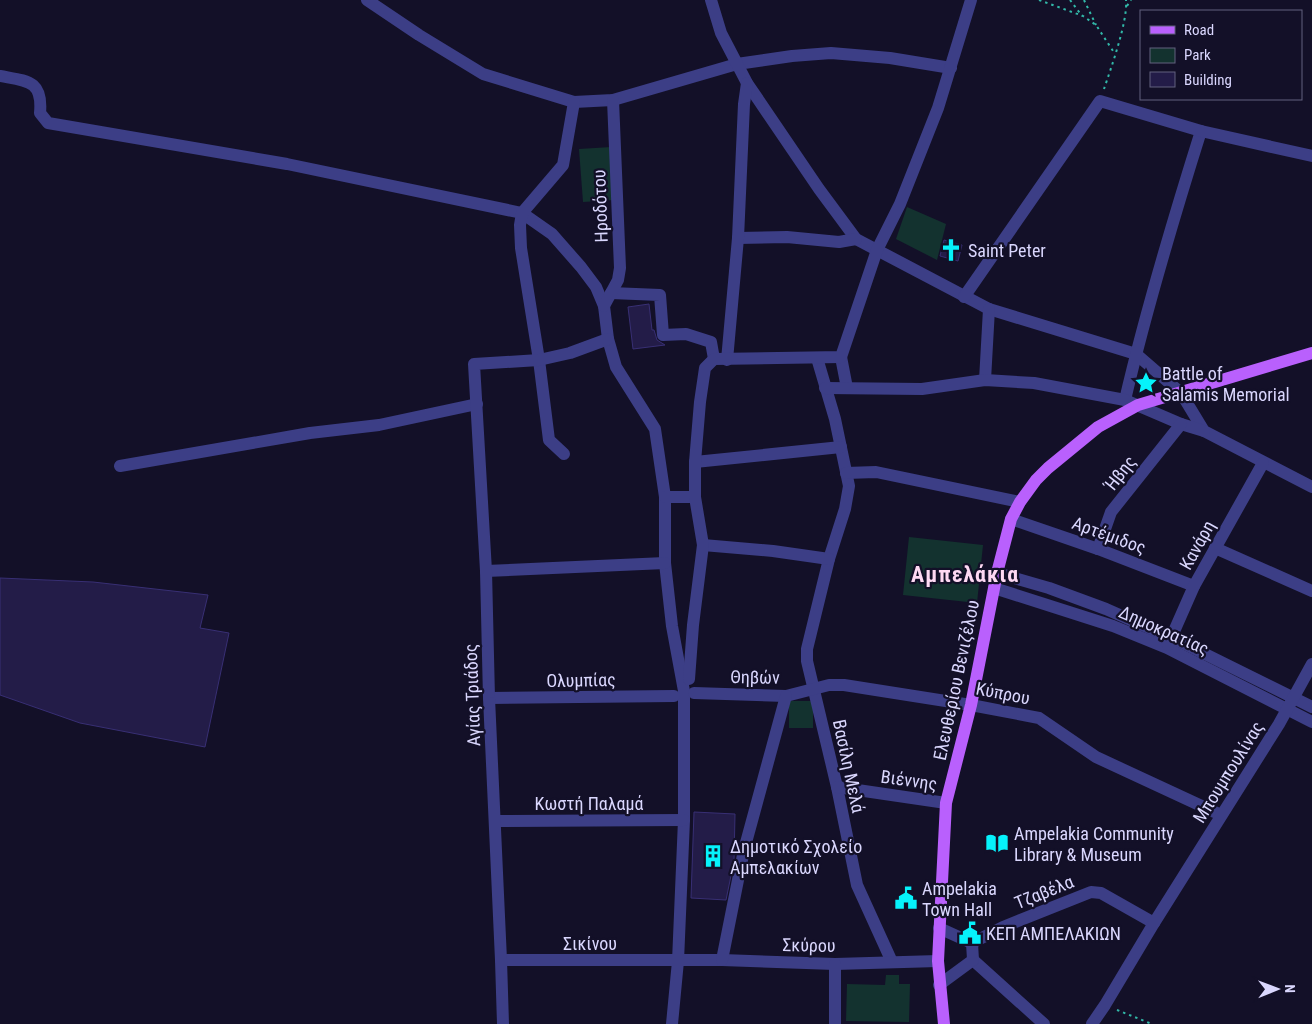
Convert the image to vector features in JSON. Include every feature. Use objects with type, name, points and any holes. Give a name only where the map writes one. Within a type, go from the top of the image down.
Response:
[{"type":"main road","name":"Ελευθερίου Βενιζέλου","points":[[944,1024],[938,961],[946,803],[971,705],[997,572],[1012,519],[1020,502],[1036,480],[1048,468],[1098,426],[1138,405],[1312,353]]},
{"type":"street","points":[[367,0],[419,35],[483,74],[574,102],[613,100],[738,64],[792,56],[831,53],[890,58],[951,68]]},
{"type":"street","points":[[711,0],[722,33],[747,83],[819,189],[856,239],[989,309],[1136,354],[1181,393],[1204,431]]},
{"type":"street","points":[[847,388],[840,357],[877,250],[900,204],[938,108],[971,0]]},
{"type":"street","points":[[0,76],[22,80],[36,87],[41,100],[40,112],[48,123],[287,164],[522,213],[552,234],[596,286],[604,306],[608,338],[616,367],[655,429],[665,497],[665,563],[672,626],[684,691],[684,820],[678,960],[672,1024]]},
{"type":"street","points":[[721,359],[738,238],[744,104],[747,83]]},
{"type":"street","name":"Ηροδότου","points":[[604,306],[618,280],[620,268],[613,100]]},
{"type":"street","points":[[964,297],[1100,101],[1201,131],[1312,156]]},
{"type":"street","points":[[564,454],[549,440],[539,360],[520,248],[520,225],[522,213],[563,165],[574,102]]},
{"type":"street","points":[[1125,400],[1169,233],[1201,131]]},
{"type":"street","points":[[738,238],[787,236],[838,242],[856,239]]},
{"type":"street","points":[[611,294],[660,295],[664,335],[686,334],[711,342],[721,359]]},
{"type":"street","points":[[985,380],[989,309]]},
{"type":"street","points":[[539,360],[570,354],[608,338]]},
{"type":"street","points":[[690,679],[693,625],[703,545],[695,497],[695,462],[705,368],[721,359],[840,357]]},
{"type":"street","name":"Βασίλη Μελά","points":[[817,358],[841,446],[849,486],[845,508],[829,559],[807,649],[807,661],[837,787],[857,885],[892,962]]},
{"type":"street","name":"Αγίας Τριάδος","points":[[503,1024],[489,698],[486,571],[474,364],[539,360]]},
{"type":"street","points":[[825,388],[922,389],[985,380],[1034,383],[1125,400],[1181,424],[1204,431],[1312,487]]},
{"type":"street","points":[[120,466],[280,438],[379,425],[477,404]]},
{"type":"street","name":"Ήβης","points":[[1098,549],[1111,512],[1181,424]]},
{"type":"street","points":[[695,462],[841,446]]},
{"type":"street","name":"Κανάρη","points":[[1169,643],[1194,586],[1263,463]]},
{"type":"street","points":[[846,473],[876,472],[1020,502]]},
{"type":"street","points":[[665,497],[695,497]]},
{"type":"street","name":"Αρτέμιδος","points":[[1012,519],[1098,549],[1194,586]]},
{"type":"street","points":[[703,545],[773,551],[829,559]]},
{"type":"street","points":[[1215,548],[1312,591]]},
{"type":"street","points":[[486,571],[665,563]]},
{"type":"street","name":"Δημοκρατίας","points":[[997,572],[1049,588],[1106,609],[1169,643],[1291,703],[1312,707]]},
{"type":"street","name":"Δημοκρατίας","points":[[994,588],[1169,643]]},
{"type":"street","points":[[672,626],[693,625]]},
{"type":"street","name":"Μπουμπουλίνας","points":[[1092,1024],[1291,703],[1312,664]]},
{"type":"street","name":"Κύπρου","points":[[814,688],[844,685],[971,705],[1038,718],[1096,757],[1222,815]]},
{"type":"street","name":"Θηβών","points":[[694,694],[786,696],[814,688]]},
{"type":"street","name":"Ολυμπίας","points":[[489,698],[674,696]]},
{"type":"street","points":[[722,960],[744,850],[786,696]]},
{"type":"street","name":"Δημοκρατίας","points":[[1291,703],[1312,722]]},
{"type":"street","name":"Βιέννης","points":[[837,787],[946,803]]},
{"type":"street","name":"Κωστή Παλαμά","points":[[495,821],[684,820]]},
{"type":"street","name":"Τζαβέλα","points":[[972,944],[1003,927],[1091,892],[1101,893],[1154,923]]},
{"type":"street","points":[[939,928],[972,944],[973,960],[1044,1024]]},
{"type":"street","name":"Σικίνου","points":[[501,960],[678,960]]},
{"type":"street","name":"Σκύρου","points":[[678,960],[835,964],[938,961]]},
{"type":"street","points":[[939,985],[973,960]]},
{"type":"street","points":[[835,964],[835,1024]]},
{"type":"path","points":[[1039,0],[1082,16],[1096,26]]},
{"type":"path","points":[[1070,0],[1082,16]]},
{"type":"path","points":[[1084,0],[1096,26],[1115,54]]},
{"type":"path","points":[[1126,0],[1127,6]]},
{"type":"path","points":[[1100,101],[1115,54],[1127,6],[1131,0]]},
{"type":"path","points":[[1105,1005],[1152,1024]]},
{"type":"green space","points":[[611,147],[614,200],[583,202],[579,149]]},
{"type":"green space","points":[[907,207],[946,224],[937,260],[896,239]]},
{"type":"green space","points":[[909,537],[983,545],[977,603],[903,595]]},
{"type":"green space","points":[[789,701],[813,701],[813,728],[789,728]]},
{"type":"green space","points":[[886,975],[899,975],[899,984],[910,984],[909,1022],[846,1021],[847,984],[885,985]]},
{"type":"building","name":"Saint Peter","points":[[944,240],[962,245],[958,261],[940,256]]},
{"type":"building","points":[[649,304],[652,330],[654,330],[657,340],[665,345],[633,349],[628,307]]},
{"type":"building","points":[[0,578],[93,582],[208,595],[200,628],[229,633],[205,747],[80,723],[0,695]]},
{"type":"building","name":"Δημοτικό Σχολείο Αμπελακίων","points":[[694,812],[735,814],[734,861],[726,900],[691,898]]},
{"type":"place","name":"Saint Peter","points":[[951,250]]},
{"type":"place","name":"Battle of Salamis Memorial","points":[[1146,383]]},
{"type":"place","name":"Ampelakia Community Library & Museum","points":[[997,843]]},
{"type":"place","name":"Δημοτικό Σχολείο Αμπελακίων","points":[[713,856]]},
{"type":"place","name":"Ampelakia Town Hall","points":[[906,898]]},
{"type":"place","name":"ΚΕΠ ΑΜΠΕΛΑΚΙΩΝ","points":[[970,933]]},
{"type":"district","name":"Αμπελάκια","points":[[965,574]]}]
